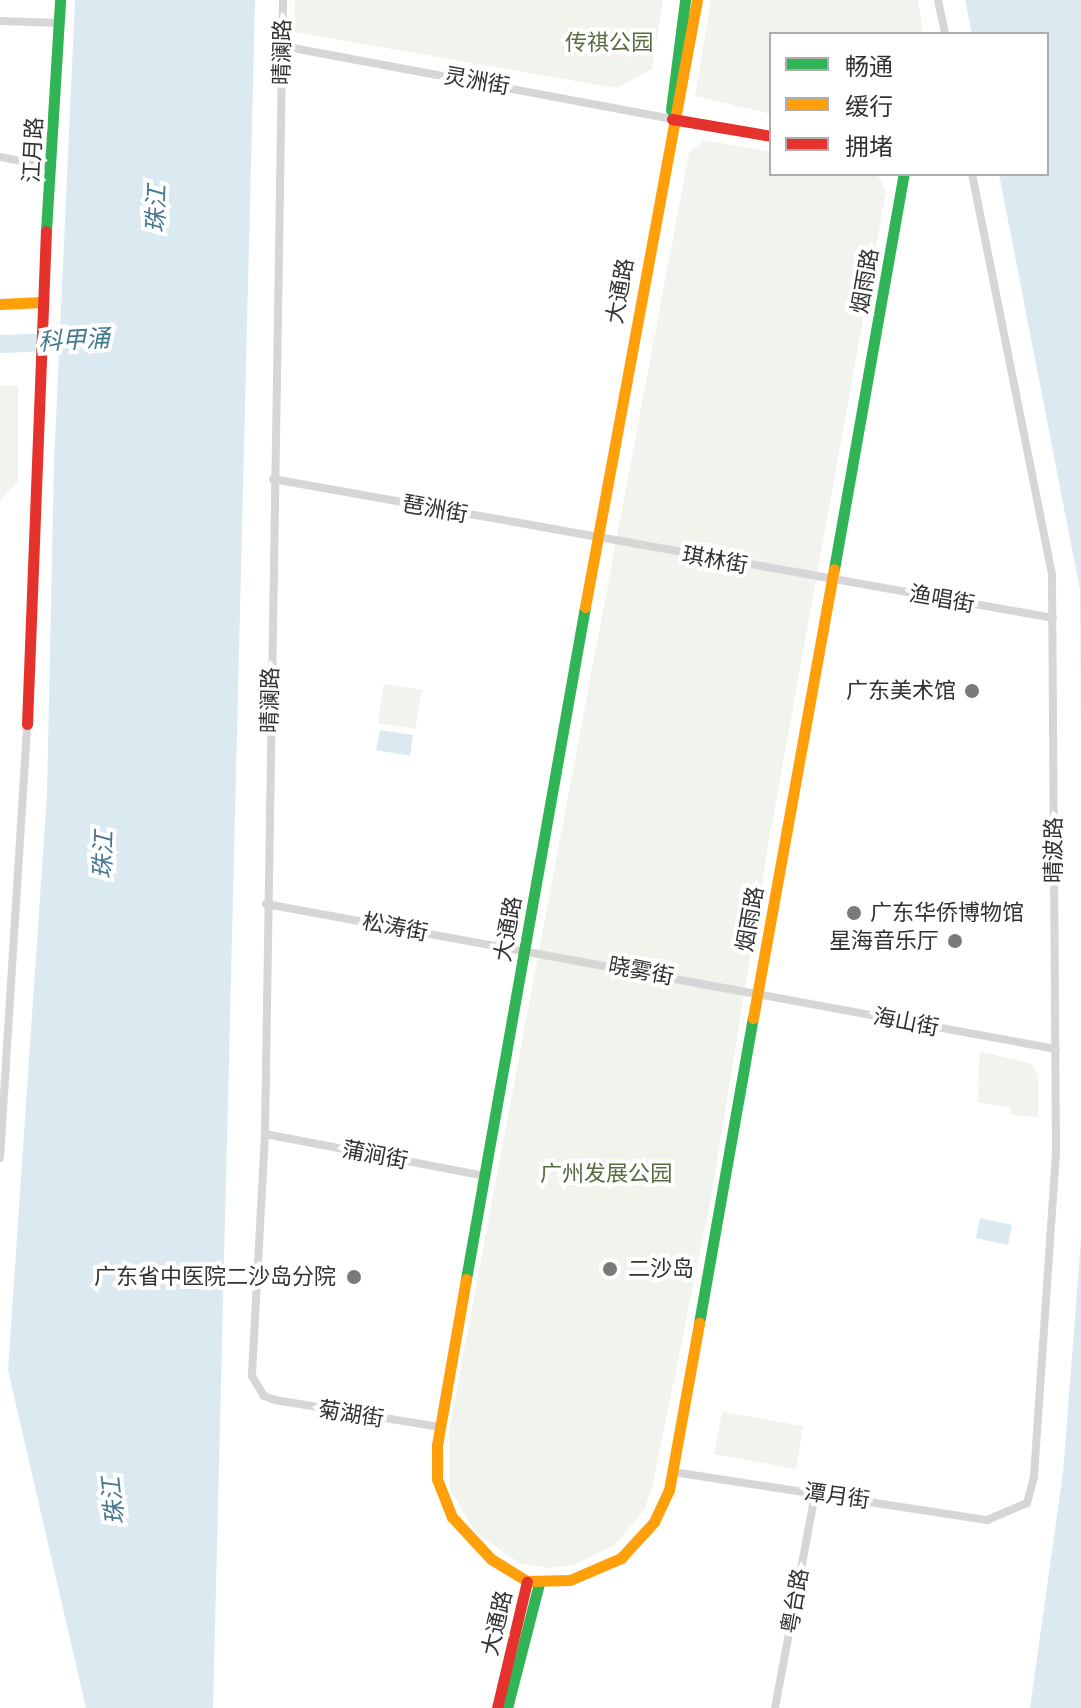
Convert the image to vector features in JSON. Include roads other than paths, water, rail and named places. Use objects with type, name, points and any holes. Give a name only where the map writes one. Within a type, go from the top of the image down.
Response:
[{"type":"main road","name":"江月路","points":[[27,724],[38,376],[60,0]]},
{"type":"main road","name":"大通路","points":[[672,119],[670,92],[685,0]]},
{"type":"main road","name":"大通路","points":[[533,1582],[491,1559],[452,1517],[437,1479],[439,1427],[672,119],[697,0]]},
{"type":"main road","points":[[672,119],[769,136]]},
{"type":"main road","name":"烟雨路","points":[[533,1582],[583,1576],[621,1558],[654,1522],[673,1472],[904,176]]},
{"type":"main road","points":[[0,304],[43,302]]},
{"type":"main road","name":"大通路","points":[[497,1708],[533,1582]]},
{"type":"main road","name":"大通路","points":[[507,1708],[533,1582]]},
{"type":"street","name":"晴澜路","points":[[264,1396],[252,1376],[265,1134],[266,904],[283,0]]},
{"type":"street","points":[[938,0],[945,32]]},
{"type":"street","points":[[0,21],[60,23]]},
{"type":"street","name":"灵洲街","points":[[282,46],[672,119]]},
{"type":"street","points":[[0,157],[52,167]]},
{"type":"street","name":"晴波路","points":[[972,176],[1052,574],[1053,618],[1056,1049],[1047,1320],[1034,1476],[1027,1503],[1001,1518]]},
{"type":"street","name":"琶洲街","points":[[273,479],[598,539]]},
{"type":"street","name":"琪林街","points":[[598,539],[831,580]]},
{"type":"street","name":"渔唱街","points":[[831,580],[1053,618]]},
{"type":"street","points":[[0,1158],[27,724]]},
{"type":"street","name":"松涛街","points":[[266,904],[524,951]]},
{"type":"street","name":"晓雾街","points":[[524,951],[757,993]]},
{"type":"street","name":"海山街","points":[[757,993],[1056,1049]]},
{"type":"street","name":"蒲涧街","points":[[265,1134],[486,1176]]},
{"type":"street","name":"菊湖街","points":[[264,1396],[439,1427]]},
{"type":"street","name":"潭月街","points":[[673,1472],[1001,1518]]},
{"type":"street","name":"粤台路","points":[[775,1708],[815,1494]]},
{"type":"water","name":"珠江","points":[[75,0],[255,0],[213,1708],[86,1708],[8,1370],[47,794],[54,463]]},
{"type":"water","points":[[965,0],[1081,0],[1081,728],[1080,590],[999,176],[1049,176],[1049,32],[972,32]]},
{"type":"water","points":[[380,730],[413,735],[410,756],[376,750]]},
{"type":"water","points":[[980,1218],[1012,1225],[1008,1245],[976,1238]]},
{"type":"water","points":[[1081,1240],[1081,1708],[1030,1708],[1063,1473]]},
{"type":"waterway","name":"科甲涌","points":[[0,344],[81,341]]},
{"type":"place","name":"广东美术馆","points":[[972,691]]},
{"type":"place","name":"广东华侨博物馆","points":[[854,913]]},
{"type":"place","name":"星海音乐厅","points":[[955,941]]},
{"type":"place","name":"二沙岛","points":[[610,1269]]},
{"type":"place","name":"广东省中医院二沙岛分院","points":[[354,1277]]},
{"type":"park label","name":"传祺公园","points":[[609,43]]},
{"type":"park label","name":"广州发展公园","points":[[606,1174]]}]
